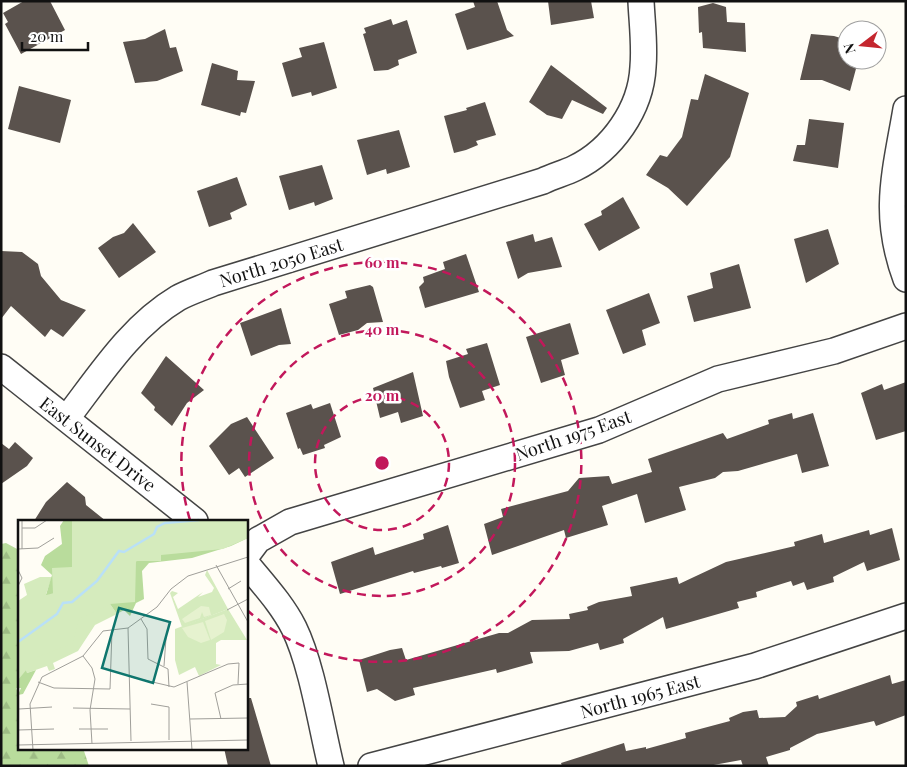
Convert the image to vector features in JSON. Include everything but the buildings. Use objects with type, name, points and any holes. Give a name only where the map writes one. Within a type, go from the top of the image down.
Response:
[{"type":"street","name":"North 2050 East","points":[[67,418],[128,340],[155,314],[179,297],[213,283],[543,180],[576,168],[601,151],[621,128],[636,103],[644,68],[641,1]]},
{"type":"street","points":[[906,109],[891,192],[891,226],[898,259],[906,279]]},
{"type":"street","name":"North 1975 East","points":[[248,553],[258,540],[290,522],[599,430],[718,378],[834,352],[906,326]]},
{"type":"street","name":"East Sunset Drive","points":[[1,367],[194,520]]},
{"type":"street","points":[[248,565],[280,604],[294,629],[304,654],[331,766]]},
{"type":"street","name":"North 1965 East","points":[[372,766],[755,666],[906,616]]},
{"type":"green space","points":[[6,543],[18,549],[18,686],[16,689],[18,690],[18,750],[84,750],[89,766],[1,766],[1,544]]}]
